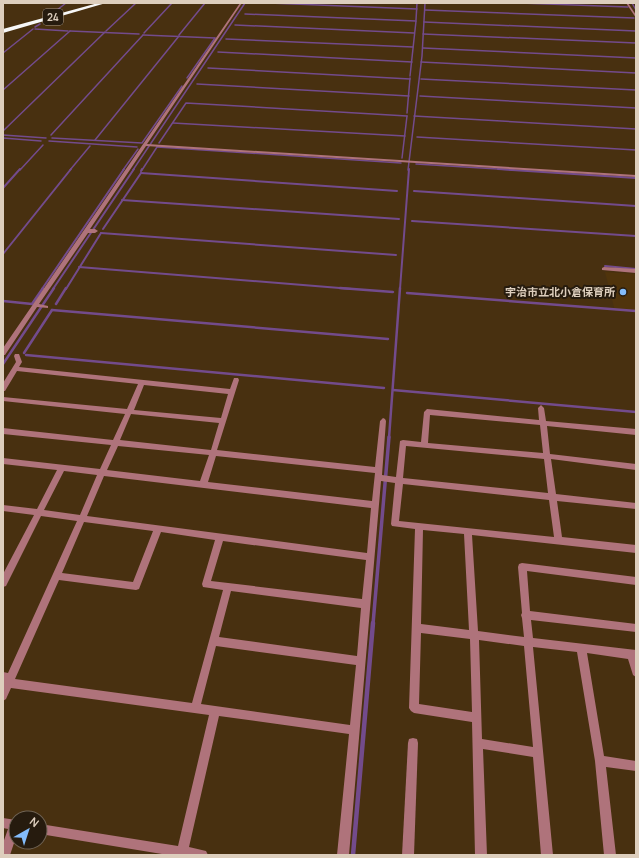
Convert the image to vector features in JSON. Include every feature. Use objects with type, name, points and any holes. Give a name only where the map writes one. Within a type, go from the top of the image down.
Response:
[{"type":"highway","name":"24","points":[[3,30],[89,3]]},
{"type":"highway","name":"24","points":[[3,30],[104,3]]},
{"type":"street","points":[[3,353],[131,171],[241,3]]},
{"type":"street","points":[[627,3],[636,17]]},
{"type":"street","points":[[148,145],[636,176]]},
{"type":"street","points":[[88,231],[95,231]]},
{"type":"street","points":[[604,269],[636,272]]},
{"type":"street","points":[[39,306],[46,307]]},
{"type":"street","points":[[3,389],[19,362],[17,356]]},
{"type":"street","points":[[16,369],[232,392]]},
{"type":"street","points":[[203,485],[236,380]]},
{"type":"street","points":[[3,696],[8,680],[57,576],[142,382]]},
{"type":"street","points":[[3,399],[223,421]]},
{"type":"street","points":[[541,408],[558,540]]},
{"type":"street","points":[[424,445],[427,412],[636,432]]},
{"type":"street","points":[[343,855],[383,420]]},
{"type":"street","points":[[3,431],[213,453],[378,474],[398,480],[636,506]]},
{"type":"street","points":[[636,467],[547,456],[403,443],[398,480],[395,524],[468,530],[636,549]]},
{"type":"street","points":[[3,461],[375,505]]},
{"type":"street","points":[[3,583],[62,468]]},
{"type":"street","points":[[3,508],[371,557]]},
{"type":"street","points":[[419,526],[414,708],[477,718]]},
{"type":"street","points":[[57,576],[136,586],[158,529]]},
{"type":"street","points":[[468,530],[474,636],[481,855]]},
{"type":"street","points":[[220,537],[206,584],[366,604]]},
{"type":"street","points":[[547,855],[522,567],[636,581]]},
{"type":"street","points":[[195,708],[228,587]]},
{"type":"street","points":[[526,616],[636,628]]},
{"type":"street","points":[[416,628],[634,655],[636,672]]},
{"type":"street","points":[[213,641],[361,661]]},
{"type":"street","points":[[581,648],[600,761],[610,855]]},
{"type":"street","points":[[8,680],[354,730]]},
{"type":"street","points":[[182,852],[215,711]]},
{"type":"street","points":[[408,855],[413,742]]},
{"type":"street","points":[[477,743],[537,752]]},
{"type":"street","points":[[600,761],[636,766]]},
{"type":"street","points":[[48,830],[202,855]]},
{"type":"street","points":[[4,855],[8,844]]},
{"type":"shaded area","name":"宇治市立北小倉保育所","points":[[605,272],[636,274],[636,312],[615,311]]},
{"type":"waterway","points":[[57,10],[66,3]]},
{"type":"waterway","points":[[106,31],[136,3]]},
{"type":"waterway","points":[[144,33],[172,3]]},
{"type":"waterway","points":[[179,35],[205,3]]},
{"type":"waterway","points":[[133,170],[245,3]]},
{"type":"waterway","points":[[269,3],[417,9]]},
{"type":"waterway","points":[[417,3],[417,9]]},
{"type":"waterway","points":[[423,34],[425,3]]},
{"type":"waterway","points":[[520,3],[628,7]]},
{"type":"waterway","points":[[632,3],[636,10]]},
{"type":"waterway","points":[[416,20],[417,9]]},
{"type":"waterway","points":[[425,10],[634,18]]},
{"type":"waterway","points":[[245,14],[416,21],[412,62]]},
{"type":"waterway","points":[[424,22],[636,31]]},
{"type":"waterway","points":[[35,27],[40,24]]},
{"type":"waterway","points":[[235,25],[414,33]]},
{"type":"waterway","points":[[3,53],[33,29]]},
{"type":"waterway","points":[[35,29],[68,31]]},
{"type":"waterway","points":[[3,90],[70,31],[104,32]]},
{"type":"waterway","points":[[3,131],[104,32]]},
{"type":"waterway","points":[[104,32],[139,34]]},
{"type":"waterway","points":[[421,62],[423,34]]},
{"type":"waterway","points":[[423,34],[636,43]]},
{"type":"waterway","points":[[51,135],[143,35],[179,36]]},
{"type":"waterway","points":[[95,140],[179,36]]},
{"type":"waterway","points":[[179,36],[215,38],[187,78]]},
{"type":"waterway","points":[[226,39],[413,47]]},
{"type":"waterway","points":[[423,48],[636,58]]},
{"type":"waterway","points":[[218,52],[412,62]]},
{"type":"waterway","points":[[410,76],[412,62]]},
{"type":"waterway","points":[[415,116],[421,62]]},
{"type":"waterway","points":[[421,62],[636,73]]},
{"type":"waterway","points":[[208,68],[410,79]]},
{"type":"waterway","points":[[408,96],[410,79]]},
{"type":"waterway","points":[[421,79],[636,90]]},
{"type":"waterway","points":[[197,84],[408,96]]},
{"type":"waterway","points":[[52,138],[142,143],[182,86]]},
{"type":"waterway","points":[[407,113],[408,96]]},
{"type":"waterway","points":[[420,96],[636,108]]},
{"type":"waterway","points":[[159,143],[186,103],[407,116],[405,136]]},
{"type":"waterway","points":[[408,170],[415,116]]},
{"type":"waterway","points":[[415,116],[636,129]]},
{"type":"waterway","points":[[173,123],[405,136]]},
{"type":"waterway","points":[[3,135],[46,138]]},
{"type":"waterway","points":[[402,158],[405,136]]},
{"type":"waterway","points":[[417,137],[636,150]]},
{"type":"waterway","points":[[3,138],[41,141]]},
{"type":"waterway","points":[[49,141],[137,147]]},
{"type":"waterway","points":[[20,170],[43,145]]},
{"type":"waterway","points":[[70,170],[90,146]]},
{"type":"waterway","points":[[142,170],[157,147],[401,163]]},
{"type":"waterway","points":[[123,170],[138,149]]},
{"type":"waterway","points":[[416,164],[503,169]]},
{"type":"waterway","points":[[3,188],[20,169]]},
{"type":"waterway","points":[[3,254],[71,169]]},
{"type":"waterway","points":[[42,289],[124,169]]},
{"type":"waterway","points":[[53,289],[134,169]]},
{"type":"waterway","points":[[400,289],[409,169]]},
{"type":"waterway","points":[[498,169],[503,169]]},
{"type":"waterway","points":[[503,169],[514,170]]},
{"type":"waterway","points":[[503,169],[636,178]]},
{"type":"waterway","points":[[123,200],[141,173],[397,191]]},
{"type":"waterway","points":[[414,191],[636,206]]},
{"type":"waterway","points":[[103,229],[123,200]]},
{"type":"waterway","points":[[123,200],[399,219]]},
{"type":"waterway","points":[[412,221],[636,236]]},
{"type":"waterway","points":[[80,267],[101,233],[396,255]]},
{"type":"waterway","points":[[605,266],[636,269]]},
{"type":"waterway","points":[[66,289],[80,267]]},
{"type":"waterway","points":[[80,267],[352,289]]},
{"type":"waterway","points":[[3,301],[32,304],[43,288]]},
{"type":"waterway","points":[[3,364],[54,288]]},
{"type":"waterway","points":[[56,304],[66,288]]},
{"type":"waterway","points":[[340,288],[393,292]]},
{"type":"waterway","points":[[389,438],[400,288]]},
{"type":"waterway","points":[[407,293],[636,311]]},
{"type":"waterway","points":[[24,353],[52,310],[388,339]]},
{"type":"waterway","points":[[26,355],[384,388]]},
{"type":"waterway","points":[[393,390],[636,412]]},
{"type":"waterway","points":[[373,624],[389,437]]},
{"type":"waterway","points":[[353,855],[373,623]]},
{"type":"place","name":"宇治市立北小倉保育所","points":[[623,292]]}]
